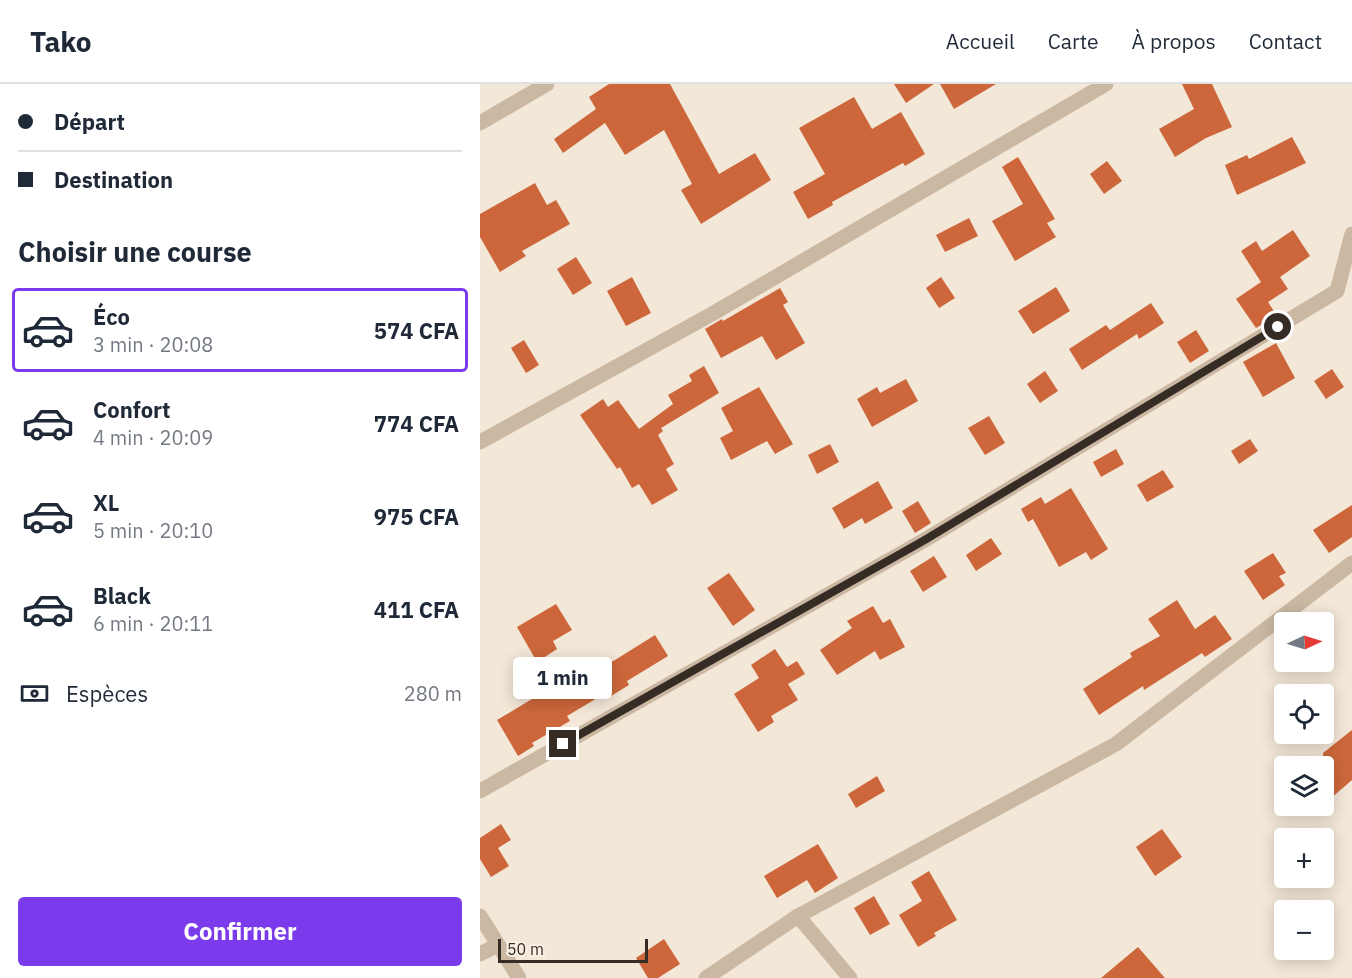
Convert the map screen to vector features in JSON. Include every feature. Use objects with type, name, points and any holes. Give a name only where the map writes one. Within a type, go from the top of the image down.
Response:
[{"type":"street","points":[[480,123],[547,84]]},
{"type":"street","points":[[480,442],[712,314],[1106,84]]},
{"type":"street","points":[[480,791],[923,541],[1337,291],[1352,234]]},
{"type":"street","points":[[706,978],[798,916],[1116,744],[1352,563]]},
{"type":"street","points":[[480,916],[519,978]]},
{"type":"street","points":[[798,916],[850,978]]},
{"type":"street","points":[[480,954],[498,945]]},
{"type":"building","points":[[609,84],[670,84],[719,174],[755,153],[771,180],[701,224],[681,190],[692,184],[664,130],[625,155],[605,123],[563,153],[554,139],[596,109],[589,97]]},
{"type":"building","points":[[894,84],[934,84],[906,103]]},
{"type":"building","points":[[940,84],[996,84],[954,109]]},
{"type":"building","points":[[1182,84],[1212,84],[1232,127],[1206,138],[1175,157],[1159,129],[1194,109]]},
{"type":"building","points":[[854,97],[872,129],[901,112],[925,154],[905,166],[903,163],[832,202],[833,205],[808,219],[793,192],[825,174],[799,128]]},
{"type":"building","points":[[1292,137],[1306,163],[1237,195],[1225,165],[1247,155],[1249,159]]},
{"type":"building","points":[[1018,157],[1055,219],[1047,223],[1056,237],[1015,261],[992,221],[1023,204],[1002,167]]},
{"type":"building","points":[[1107,161],[1122,181],[1104,194],[1090,174]]},
{"type":"building","points":[[535,183],[547,205],[556,200],[570,224],[522,251],[526,256],[500,272],[480,237],[480,214]]},
{"type":"building","points":[[969,218],[978,236],[945,252],[936,235]]},
{"type":"building","points":[[1293,230],[1310,256],[1280,277],[1288,289],[1268,302],[1277,316],[1256,328],[1236,299],[1261,282],[1241,251],[1256,241],[1262,251]]},
{"type":"building","points":[[576,257],[592,283],[573,295],[557,269]]},
{"type":"building","points":[[632,277],[651,313],[626,326],[607,291]]},
{"type":"building","points":[[941,277],[955,298],[939,308],[926,288]]},
{"type":"building","points":[[1056,287],[1070,311],[1033,334],[1018,311]]},
{"type":"building","points":[[780,288],[788,302],[783,305],[805,343],[776,360],[762,336],[721,358],[705,329]]},
{"type":"building","points":[[1151,303],[1164,323],[1139,339],[1137,334],[1082,370],[1069,349],[1106,325],[1110,330]]},
{"type":"building","points":[[1196,330],[1209,351],[1190,363],[1177,342]]},
{"type":"building","points":[[524,340],[539,365],[526,373],[511,348]]},
{"type":"building","points":[[1276,343],[1295,378],[1263,397],[1243,362]]},
{"type":"building","points":[[704,366],[719,393],[661,428],[663,431],[658,435],[674,464],[666,469],[678,490],[652,505],[639,484],[632,488],[620,467],[617,469],[580,415],[603,399],[608,407],[618,400],[639,429],[673,404],[668,395],[692,381],[689,375]]},
{"type":"building","points":[[1332,369],[1344,387],[1326,399],[1314,381]]},
{"type":"building","points":[[1045,371],[1058,391],[1040,403],[1027,384]]},
{"type":"building","points":[[906,379],[918,401],[872,427],[857,399],[877,387],[880,393]]},
{"type":"building","points":[[759,387],[793,444],[775,454],[767,441],[731,460],[720,438],[733,431],[721,408]]},
{"type":"building","points":[[989,416],[1005,443],[985,455],[968,428]]},
{"type":"building","points":[[1250,439],[1258,451],[1239,464],[1231,451]]},
{"type":"building","points":[[830,444],[839,462],[817,474],[808,455]]},
{"type":"building","points":[[1116,449],[1124,464],[1101,477],[1093,462]]},
{"type":"building","points":[[1163,470],[1174,487],[1147,502],[1137,485]]},
{"type":"building","points":[[878,481],[893,508],[865,524],[862,518],[844,529],[832,508]]},
{"type":"building","points":[[1071,488],[1108,549],[1091,560],[1086,552],[1059,567],[1033,519],[1028,522],[1021,509],[1041,497],[1045,504]]},
{"type":"building","points":[[918,501],[931,523],[915,533],[902,511]]},
{"type":"building","points":[[1352,505],[1352,537],[1329,553],[1313,530]]},
{"type":"building","points":[[991,538],[1002,554],[976,571],[966,555]]},
{"type":"building","points":[[1273,553],[1286,573],[1279,576],[1285,585],[1263,600],[1244,571]]},
{"type":"building","points":[[934,556],[947,577],[923,592],[910,571]]},
{"type":"building","points":[[729,573],[755,610],[733,626],[707,588]]},
{"type":"building","points":[[1177,600],[1195,629],[1215,615],[1232,639],[1205,657],[1202,653],[1144,690],[1143,686],[1099,715],[1083,689],[1132,657],[1130,653],[1160,636],[1148,619]]},
{"type":"building","points":[[556,604],[572,630],[553,641],[557,649],[537,662],[517,627]]},
{"type":"building","points":[[873,606],[883,623],[890,619],[905,647],[880,660],[875,651],[837,675],[820,650],[852,628],[847,621]]},
{"type":"building","points":[[655,635],[668,656],[627,681],[629,685],[611,696],[609,691],[567,716],[570,721],[532,743],[534,746],[518,756],[497,720],[585,667],[588,674]]},
{"type":"building","points":[[775,649],[787,667],[797,661],[805,674],[788,684],[798,700],[771,716],[774,722],[758,732],[734,694],[759,678],[751,665]]},
{"type":"building","points":[[1352,730],[1352,780],[1334,796],[1334,756],[1323,756],[1323,753]]},
{"type":"building","points":[[877,776],[885,791],[856,808],[848,794]]},
{"type":"building","points":[[501,824],[511,840],[498,848],[509,866],[491,877],[480,859],[480,838]]},
{"type":"building","points":[[1162,829],[1182,857],[1155,876],[1136,847]]},
{"type":"building","points":[[818,844],[838,878],[815,893],[807,880],[777,898],[764,876]]},
{"type":"building","points":[[929,871],[957,920],[934,933],[936,936],[918,947],[899,915],[922,901],[911,882]]},
{"type":"building","points":[[874,896],[890,924],[870,935],[854,908]]},
{"type":"building","points":[[664,939],[680,964],[658,978],[648,978],[636,958]]},
{"type":"building","points":[[1138,947],[1165,978],[1101,978]]},
{"type":"route","points":[[563,744],[923,541],[1278,327]]}]
